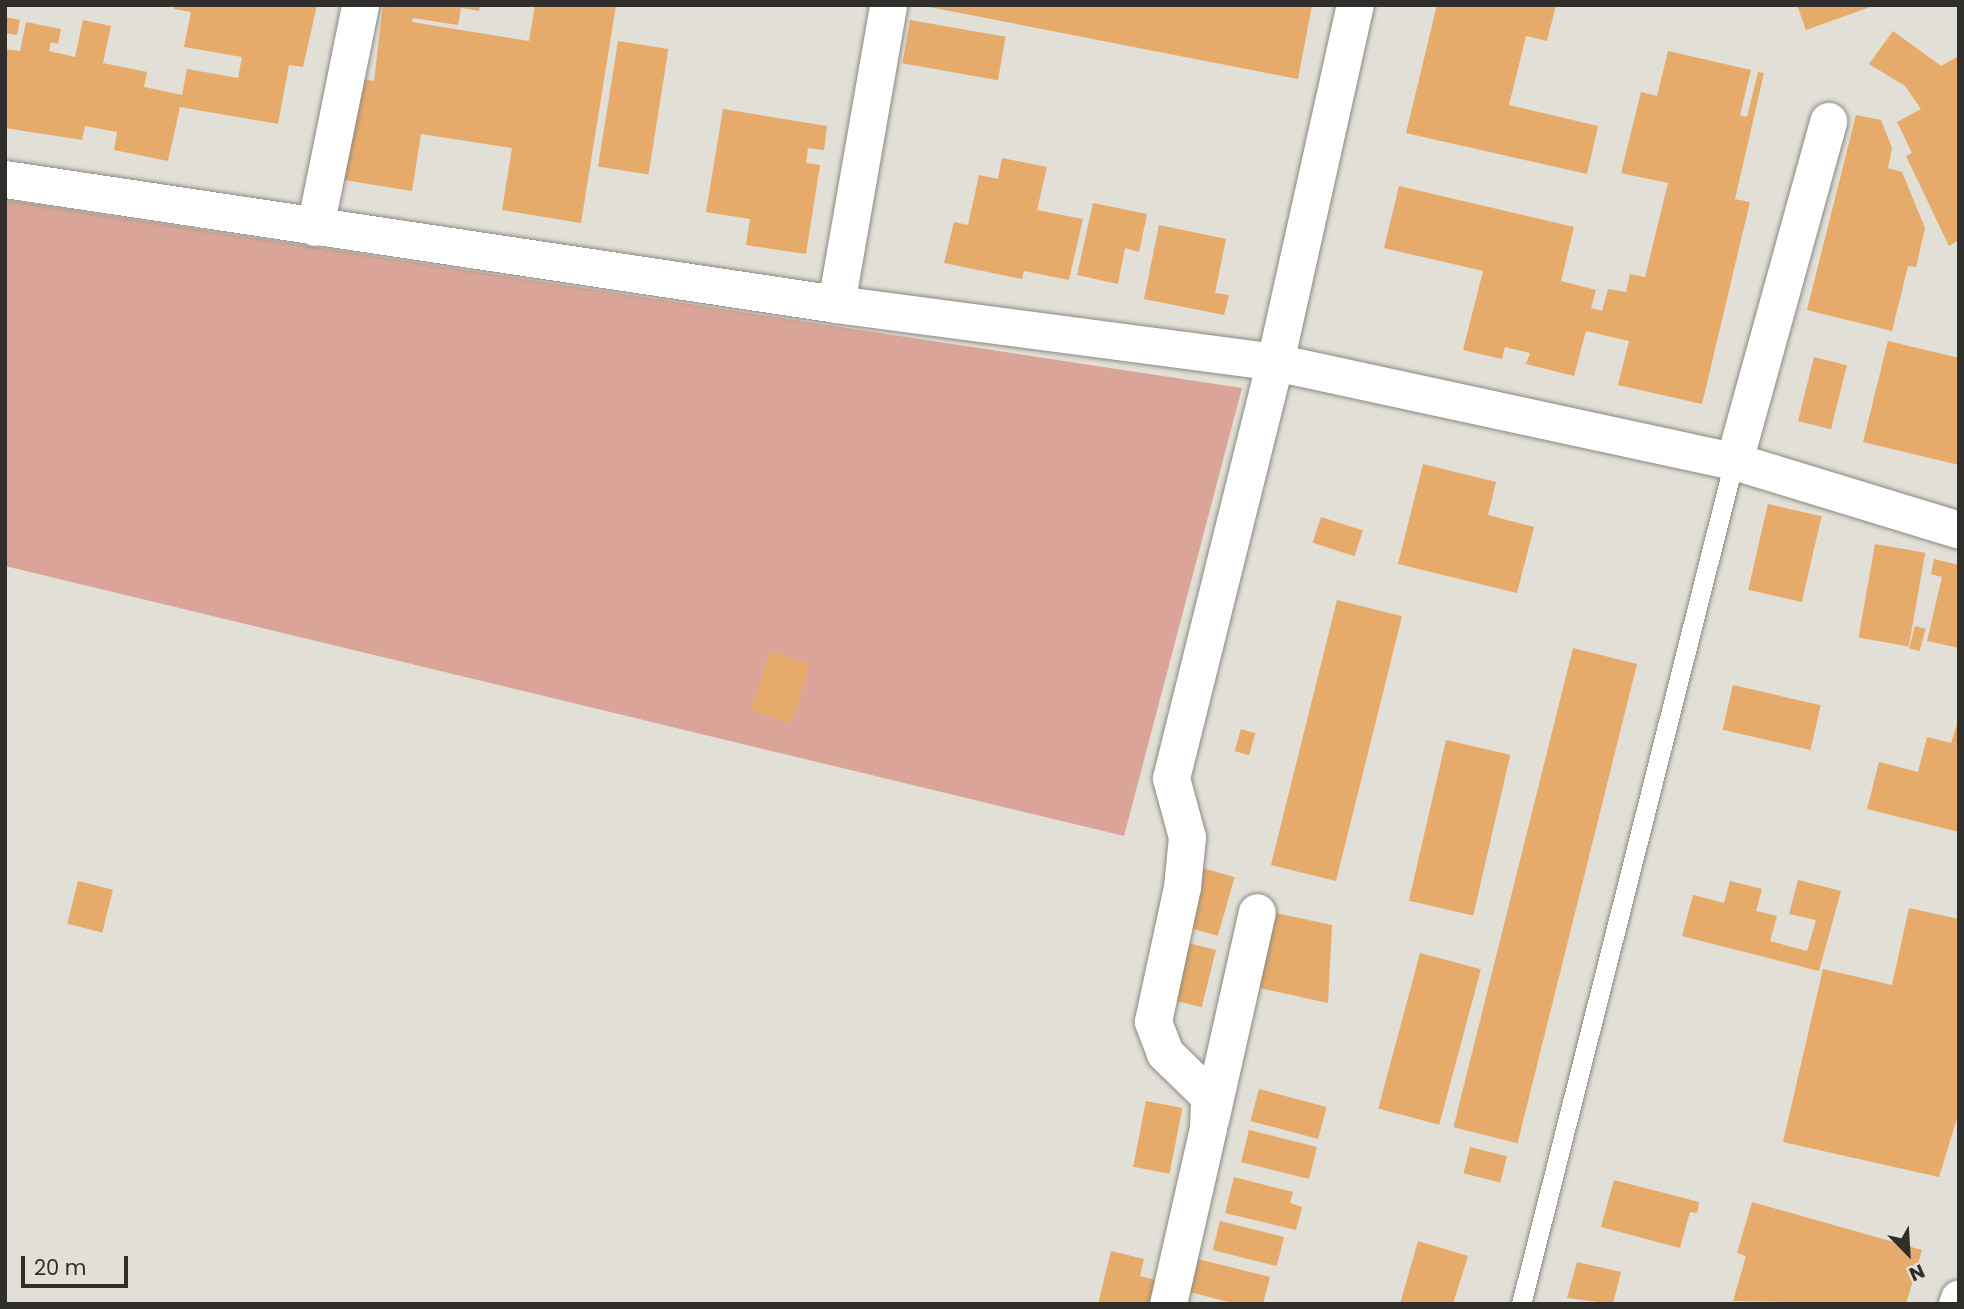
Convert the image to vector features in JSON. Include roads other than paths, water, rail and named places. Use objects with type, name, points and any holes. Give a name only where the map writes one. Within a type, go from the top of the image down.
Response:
[{"type":"street","points":[[315,227],[359,5]]},
{"type":"street","points":[[836,304],[888,5]]},
{"type":"street","points":[[1209,1128],[1209,1096],[1165,1053],[1153,1021],[1182,887],[1187,837],[1171,778],[1275,362],[1355,5]]},
{"type":"street","points":[[1734,461],[1828,121]]},
{"type":"street","points":[[5,179],[836,304],[1275,362],[1734,461],[1959,530]]},
{"type":"street","points":[[1168,1304],[1257,912]]},
{"type":"street","points":[[1957,1304],[1959,1298]]},
{"type":"lane","points":[[1521,1304],[1734,461]]}]
